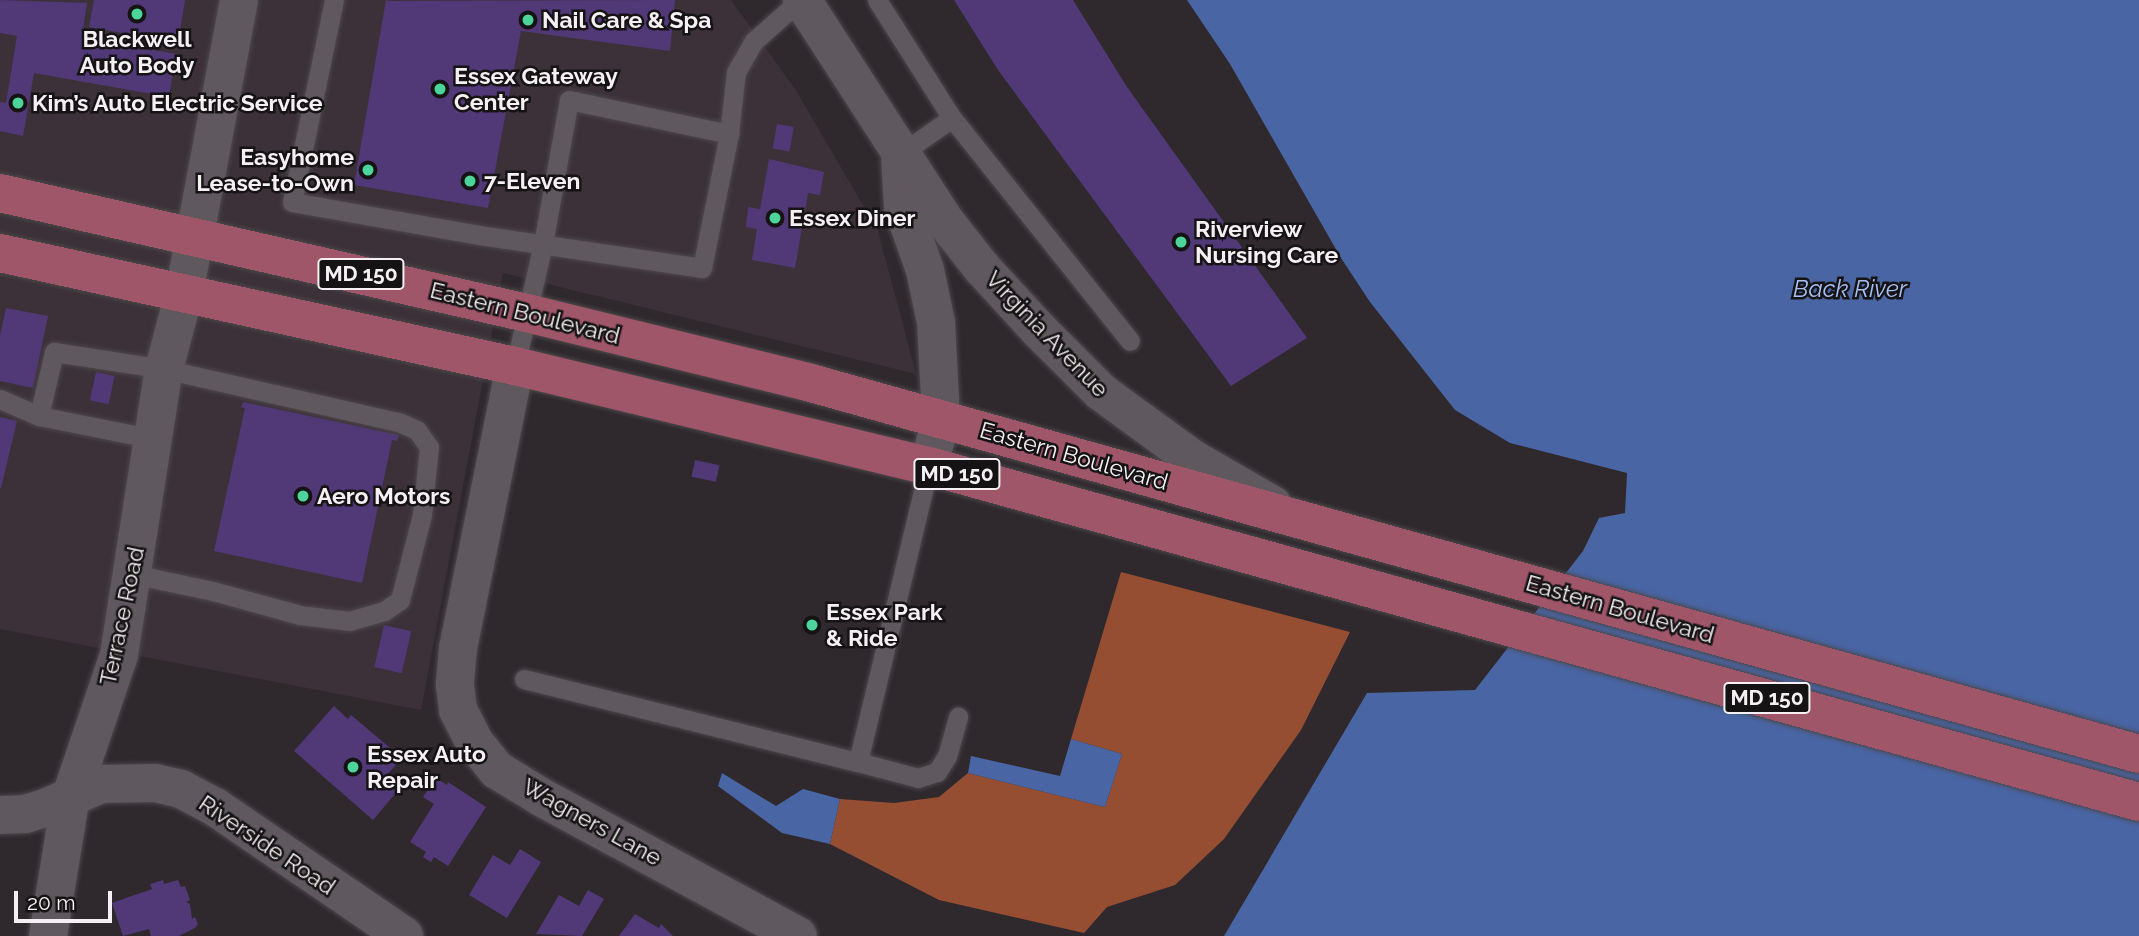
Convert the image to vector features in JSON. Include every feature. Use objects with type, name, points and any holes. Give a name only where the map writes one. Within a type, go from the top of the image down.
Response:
[{"type":"main road","name":"Eastern Boulevard","points":[[0,192],[527,313],[942,418],[2139,754]]},
{"type":"main road","name":"Eastern Boulevard","points":[[0,253],[515,366],[929,466],[2139,802]]},
{"type":"street","name":"Terrace Road","points":[[48,936],[71,796],[118,655],[164,369],[184,294],[239,0]]},
{"type":"street","name":"Virginia Avenue","points":[[801,0],[945,221],[982,268],[1101,392],[1192,459],[1302,521]]},
{"type":"street","name":"Virginia Avenue","points":[[900,154],[903,208],[925,270],[936,322],[942,418],[929,466]]},
{"type":"street","name":"Wagners Lane","points":[[515,366],[458,648],[455,685],[458,710],[475,743],[497,770],[541,797],[798,936]]},
{"type":"street","name":"Riverside Road","points":[[0,815],[25,814],[101,784],[132,782],[181,789],[215,807],[404,936]]},
{"type":"lane","points":[[334,0],[292,202],[702,268],[729,134],[736,72],[754,41],[801,0]]},
{"type":"lane","points":[[877,0],[952,118],[1130,341]]},
{"type":"lane","points":[[515,366],[543,244],[569,100],[729,134]]},
{"type":"lane","points":[[900,154],[952,118]]},
{"type":"lane","points":[[39,416],[54,352],[164,369],[411,425],[424,437],[429,447],[422,515],[400,600],[384,611],[350,621],[300,615],[213,591],[132,574]]},
{"type":"lane","points":[[0,400],[39,416],[154,439]]},
{"type":"lane","points":[[858,762],[929,466]]},
{"type":"lane","points":[[524,680],[919,778],[937,772],[947,756],[958,717]]},
{"type":"shaded area","points":[[0,0],[731,0],[797,92],[878,231],[916,374],[503,273],[421,710],[0,629]]},
{"type":"shaded area","points":[[1121,572],[1350,632],[1301,730],[1224,839],[1175,885],[1107,907],[1084,933],[939,900],[830,844],[840,799],[894,803],[939,797],[968,773],[1105,807],[1122,754],[1071,739]]},
{"type":"water","name":"Back River","points":[[1187,0],[2139,0],[2139,936],[1224,936],[1367,693],[1475,690],[1583,551],[1599,518],[1625,513],[1627,473],[1510,443],[1455,410],[1370,302],[1341,258],[1230,64]]},
{"type":"water","points":[[1071,739],[1122,754],[1105,807],[968,773],[971,756],[1060,776]]},
{"type":"water","points":[[722,773],[776,806],[803,789],[840,799],[830,844],[782,833],[718,786]]},
{"type":"building","points":[[0,0],[87,3],[82,37],[176,54],[169,97],[34,73],[23,136],[0,131],[0,102],[6,103],[17,36],[0,33]]},
{"type":"building","name":"Blackwell Auto Body","points":[[94,0],[185,0],[178,43],[89,27]]},
{"type":"building","name":"Essex Gateway Center","points":[[386,0],[675,0],[670,51],[521,31],[488,208],[354,185]]},
{"type":"building","name":"Riverview Nursing Care","points":[[954,0],[1073,0],[1127,87],[1307,338],[1231,386],[998,70]]},
{"type":"building","points":[[777,124],[794,127],[789,152],[773,149]]},
{"type":"building","name":"Essex Diner","points":[[769,159],[824,172],[820,195],[808,193],[795,268],[752,260],[757,229],[746,227],[748,207],[760,209]]},
{"type":"building","points":[[6,308],[48,316],[33,388],[0,381],[0,336]]},
{"type":"building","points":[[96,372],[115,376],[109,404],[90,400]]},
{"type":"building","name":"Aero Motors","points":[[243,402],[399,435],[397,441],[392,440],[362,583],[214,551],[245,408],[241,407]]},
{"type":"building","points":[[0,417],[17,421],[1,488],[0,488]]},
{"type":"building","points":[[695,460],[719,465],[716,482],[691,477]]},
{"type":"building","points":[[384,625],[411,631],[402,673],[374,667]]},
{"type":"building","name":"Essex Auto Repair","points":[[334,706],[348,719],[351,715],[402,758],[386,776],[400,788],[373,820],[294,751]]},
{"type":"building","points":[[436,778],[447,785],[448,782],[486,807],[448,866],[434,857],[431,862],[423,857],[426,852],[410,842],[434,804],[423,797]]},
{"type":"building","points":[[520,849],[541,862],[507,918],[469,895],[493,855],[510,865]]},
{"type":"building","points":[[163,880],[164,884],[178,880],[181,887],[185,886],[190,900],[186,902],[190,904],[192,919],[195,917],[198,924],[179,936],[151,936],[149,929],[123,936],[112,903],[152,889],[150,884]]},
{"type":"building","points":[[588,890],[604,899],[582,936],[536,934],[559,895],[579,906]]},
{"type":"building","points":[[635,914],[659,928],[661,924],[673,936],[619,936]]},
{"type":"place","name":"Blackwell Auto Body","points":[[137,14]]},
{"type":"place","name":"Nail Care & Spa","points":[[528,20]]},
{"type":"place","name":"Essex Gateway Center","points":[[440,89]]},
{"type":"place","name":"Kim’s Auto Electric Service","points":[[18,103]]},
{"type":"place","name":"Easyhome Lease-to-Own","points":[[368,170]]},
{"type":"place","name":"7-Eleven","points":[[470,181]]},
{"type":"place","name":"Essex Diner","points":[[775,218]]},
{"type":"place","name":"Riverview Nursing Care","points":[[1181,242]]},
{"type":"place","name":"Aero Motors","points":[[303,496]]},
{"type":"place","name":"Essex Park & Ride","points":[[812,625]]},
{"type":"place","name":"Essex Auto Repair","points":[[353,767]]}]
